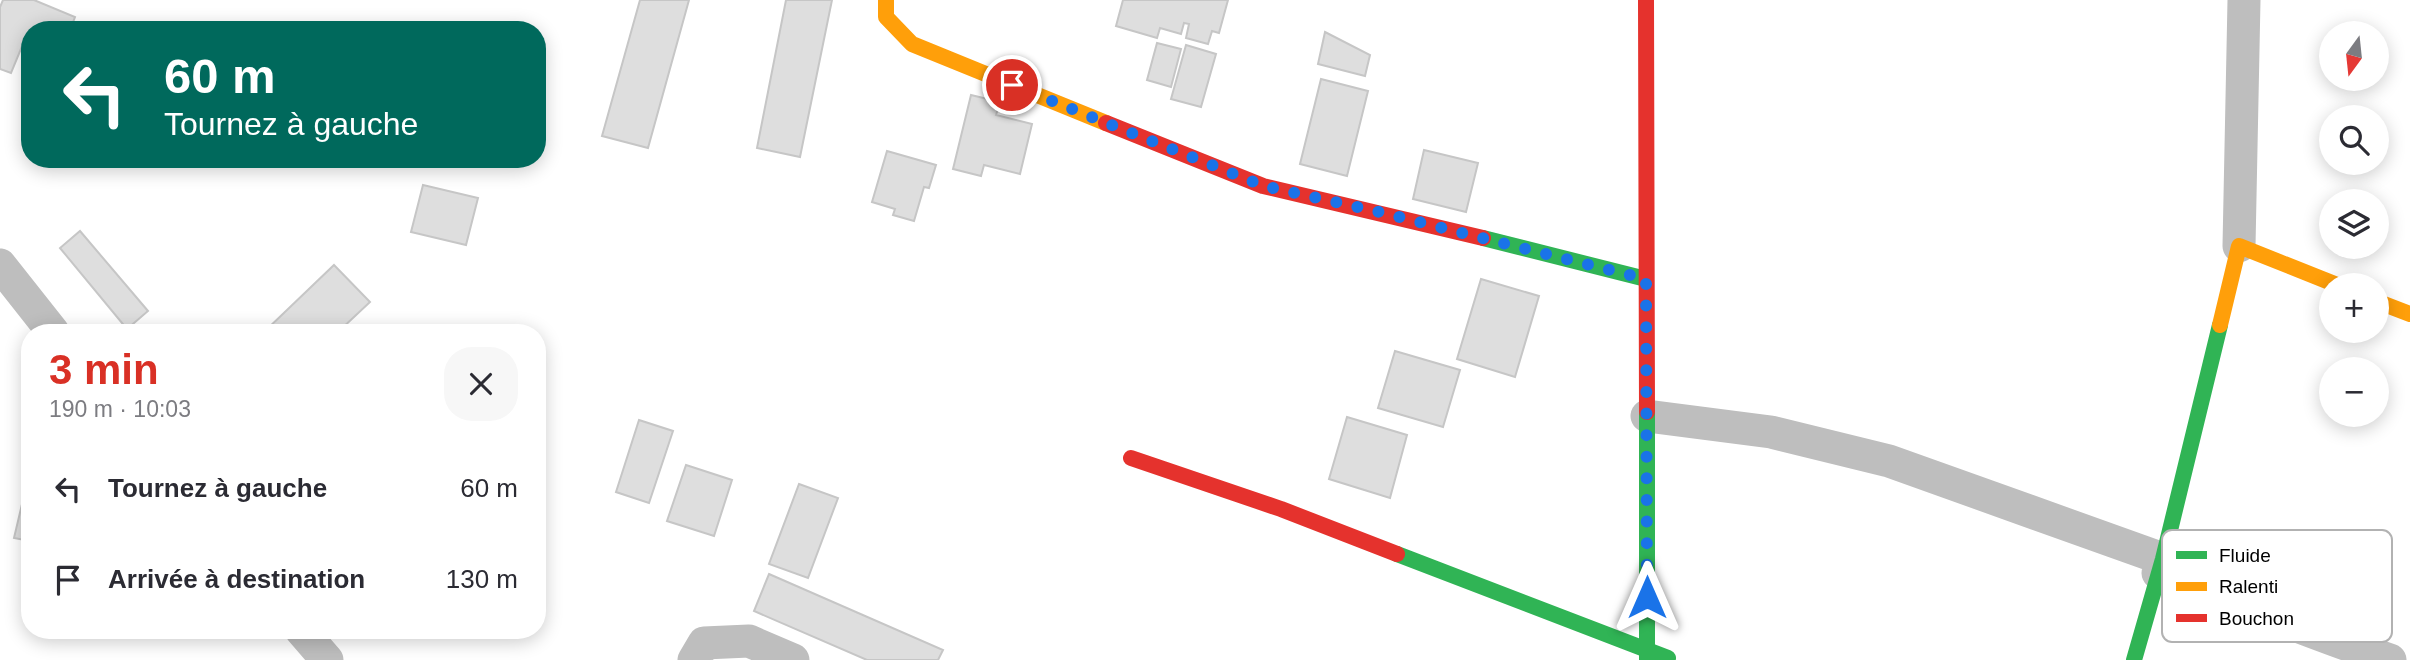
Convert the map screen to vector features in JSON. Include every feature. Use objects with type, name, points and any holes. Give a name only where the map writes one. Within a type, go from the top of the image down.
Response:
[{"type":"street","points":[[886,0],[886,17],[912,44],[1264,186],[1646,279]]},
{"type":"street","points":[[1646,0],[1647,655]]},
{"type":"street","points":[[2169,530],[2239,246],[2244,0]]},
{"type":"street","points":[[2239,246],[2319,278]]},
{"type":"street","points":[[0,265],[47,324]]},
{"type":"street","points":[[2389,306],[2410,314]]},
{"type":"street","points":[[1647,416],[1771,432],[1889,461],[2160,566]]},
{"type":"street","points":[[1131,458],[1281,509],[1647,655],[1674,660]]},
{"type":"street","points":[[2134,660],[2162,558]]},
{"type":"street","points":[[309,639],[327,660]]},
{"type":"street","points":[[694,660],[704,643],[749,640],[793,660]]},
{"type":"street","points":[[2339,642],[2390,660]]},
{"type":"building","points":[[3,0],[34,0],[75,17],[73,21],[21,21],[21,49],[11,73],[0,69],[0,7]]},
{"type":"building","points":[[640,0],[689,0],[648,148],[602,136]]},
{"type":"building","points":[[786,0],[832,0],[800,157],[757,148]]},
{"type":"building","points":[[1123,0],[1228,0],[1219,33],[1212,31],[1208,44],[1186,38],[1189,24],[1184,23],[1181,34],[1160,28],[1157,38],[1116,26]]},
{"type":"building","points":[[1325,32],[1370,55],[1365,76],[1318,64]]},
{"type":"building","points":[[1157,43],[1181,49],[1171,87],[1147,80]]},
{"type":"building","points":[[1186,45],[1216,54],[1201,107],[1171,99]]},
{"type":"building","points":[[1321,79],[1368,91],[1347,176],[1300,164]]},
{"type":"building","points":[[971,95],[1000,102],[996,115],[1032,124],[1020,174],[984,165],[981,176],[953,169]]},
{"type":"building","points":[[1424,150],[1478,163],[1466,212],[1413,199]]},
{"type":"building","points":[[887,151],[936,165],[929,188],[924,187],[914,221],[893,215],[895,209],[872,202]]},
{"type":"building","points":[[423,185],[478,198],[466,245],[411,232]]},
{"type":"building","points":[[80,231],[148,311],[133,324],[123,324],[60,248]]},
{"type":"building","points":[[334,265],[370,302],[347,324],[272,324]]},
{"type":"building","points":[[1481,279],[1539,296],[1515,377],[1457,359]]},
{"type":"building","points":[[1395,351],[1460,370],[1443,427],[1378,408]]},
{"type":"building","points":[[1347,417],[1407,435],[1390,498],[1329,479]]},
{"type":"building","points":[[639,420],[673,431],[649,503],[616,492]]},
{"type":"building","points":[[686,465],[732,480],[714,536],[667,521]]},
{"type":"building","points":[[799,484],[838,498],[808,578],[769,564]]},
{"type":"building","points":[[21,508],[21,539],[14,538]]},
{"type":"building","points":[[769,574],[943,650],[938,660],[867,660],[754,611]]},
{"type":"traffic: fast","points":[[1483,238],[1646,279]]},
{"type":"traffic: fast","points":[[2170,530],[2220,325]]},
{"type":"traffic: fast","points":[[1647,412],[1647,660]]},
{"type":"traffic: fast","points":[[1397,554],[1668,658]]},
{"type":"traffic: fast","points":[[2134,660],[2162,562]]},
{"type":"traffic: slow","points":[[886,0],[886,17],[912,44],[1106,123]]},
{"type":"traffic: slow","points":[[2220,325],[2239,246],[2319,278]]},
{"type":"traffic: slow","points":[[2389,306],[2410,314]]},
{"type":"traffic: jam","points":[[1646,0],[1647,412]]},
{"type":"traffic: jam","points":[[1106,123],[1263,186],[1483,238]]},
{"type":"traffic: jam","points":[[1131,458],[1281,509],[1397,554]]},
{"type":"route","points":[[1012,85],[1264,186],[1646,279],[1647,597]]}]
